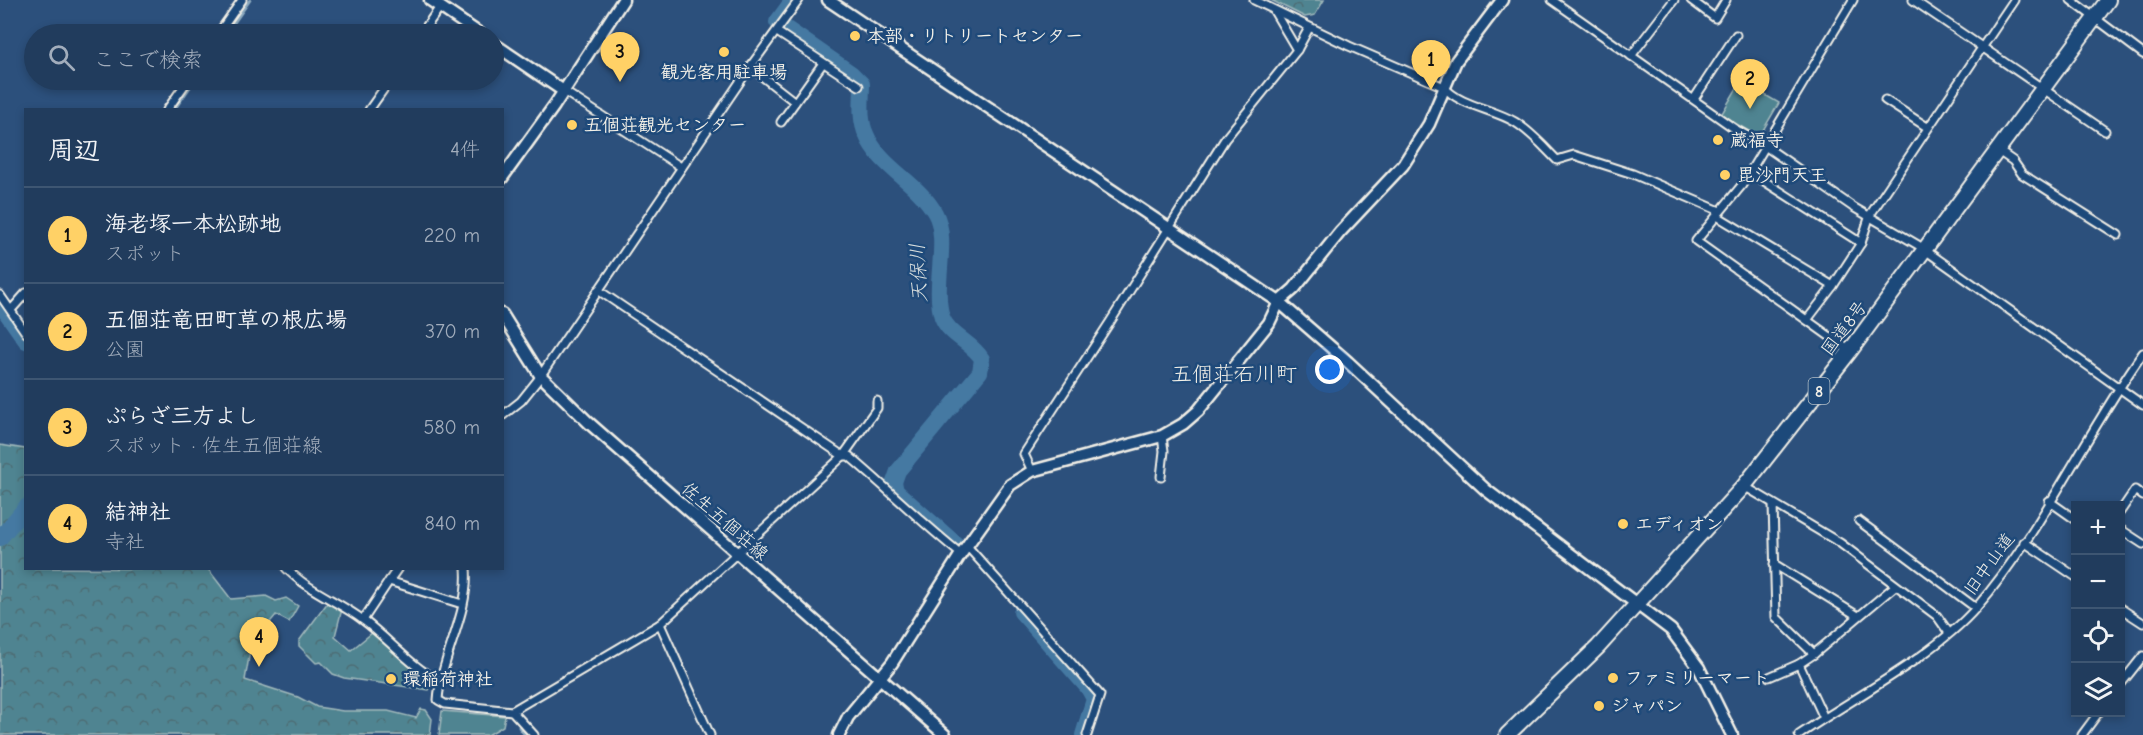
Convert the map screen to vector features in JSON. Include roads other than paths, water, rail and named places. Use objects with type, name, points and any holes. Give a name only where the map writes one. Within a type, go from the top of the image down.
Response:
[{"type":"highway","name":"国道8号","points":[[1508,735],[1598,647],[1744,486],[1850,351],[2108,0]]},
{"type":"street","points":[[225,24],[242,0]]},
{"type":"street","points":[[504,175],[554,106],[562,90],[623,0]]},
{"type":"street","points":[[504,414],[520,401],[540,375],[750,67],[799,0]]},
{"type":"street","points":[[828,0],[1279,303],[1348,362],[1486,490],[1671,630],[1685,645],[1732,735]]},
{"type":"street","points":[[1254,0],[1309,28],[1444,87],[1450,94],[1517,123],[1557,160],[1574,156],[1633,174],[1718,214],[1833,286]]},
{"type":"street","points":[[839,735],[848,717],[881,677],[964,550],[1010,485],[1032,471],[1162,436],[1183,424],[1198,411],[1269,323],[1279,303],[1294,289],[1340,232],[1402,165],[1421,140],[1456,61],[1502,0]]},
{"type":"street","points":[[1552,0],[1735,129],[1765,146],[1853,207],[1870,215],[1924,250],[2143,405]]},
{"type":"street","points":[[1631,56],[1674,0]]},
{"type":"street","points":[[1691,0],[1715,18],[1726,0]]},
{"type":"street","points":[[1850,351],[1696,241],[1750,172],[1853,0]]},
{"type":"street","points":[[1913,0],[2105,131]]},
{"type":"street","points":[[1807,320],[1861,243],[1870,215],[2014,0]]},
{"type":"street","points":[[2071,0],[2143,54]]},
{"type":"street","points":[[426,24],[435,3],[465,24]]},
{"type":"street","points":[[1273,10],[1297,50]]},
{"type":"street","points":[[780,28],[823,63],[859,86]]},
{"type":"street","points":[[1032,471],[1024,454],[1225,139],[1297,50],[1309,28]]},
{"type":"street","points":[[1694,99],[1736,35]]},
{"type":"street","points":[[504,51],[681,167]]},
{"type":"street","points":[[781,122],[823,63]]},
{"type":"street","points":[[750,67],[795,102]]},
{"type":"street","points":[[168,108],[181,90]]},
{"type":"street","points":[[370,108],[383,90]]},
{"type":"street","points":[[1885,100],[1927,127]]},
{"type":"street","points":[[1997,150],[2013,161],[2022,174],[2118,236]]},
{"type":"street","points":[[1750,172],[1861,243]]},
{"type":"street","points":[[598,290],[790,417],[843,456],[849,456],[903,502],[918,519],[964,550],[1100,695],[1087,735]]},
{"type":"street","points":[[0,295],[24,330]]},
{"type":"street","points":[[11,310],[24,295]]},
{"type":"street","name":"佐生五個荘線","points":[[504,317],[540,375],[589,423],[945,735]]},
{"type":"street","name":"旧中山道","points":[[1799,735],[1905,666],[1949,633],[1976,608],[2024,542],[2119,387],[2143,353]]},
{"type":"street","points":[[466,570],[462,604],[439,681],[438,700],[445,704],[512,711],[660,624],[843,456],[877,408],[877,401]]},
{"type":"street","points":[[1161,477],[1164,451],[1162,436]]},
{"type":"street","points":[[1744,486],[1839,543],[1937,616],[1949,633]]},
{"type":"street","points":[[2125,506],[2135,490],[2143,496]]},
{"type":"street","points":[[2049,501],[2071,516]]},
{"type":"street","points":[[1773,504],[1776,617],[1814,654]]},
{"type":"street","points":[[1859,521],[1976,608]]},
{"type":"street","points":[[2125,532],[2143,544]]},
{"type":"street","points":[[2024,542],[2071,574]]},
{"type":"street","points":[[1774,564],[1858,616]]},
{"type":"street","points":[[288,570],[297,580],[363,620],[419,670],[439,681]]},
{"type":"street","points":[[363,620],[397,570]]},
{"type":"street","points":[[389,581],[462,604]]},
{"type":"street","points":[[1769,678],[1814,654],[1895,586]]},
{"type":"street","points":[[2122,609],[2143,623]]},
{"type":"street","points":[[660,624],[710,735]]},
{"type":"street","points":[[2125,680],[2143,656]]},
{"type":"street","points":[[1799,664],[1824,718]]},
{"type":"street","points":[[512,711],[534,735]]},
{"type":"street","points":[[2082,735],[2095,717]]},
{"type":"waterway","points":[[233,24],[250,0]]},
{"type":"waterway","name":"天保川","points":[[793,0],[777,22],[851,73],[862,84],[862,122],[872,146],[919,192],[935,213],[941,236],[939,305],[942,317],[945,324],[973,348],[982,359],[980,372],[898,471],[894,482],[896,491],[957,545]]},
{"type":"waterway","points":[[175,108],[188,90]]},
{"type":"waterway","points":[[0,304],[24,338]]},
{"type":"waterway","points":[[0,538],[24,509]]},
{"type":"waterway","name":"天保川","points":[[1021,612],[1088,688],[1094,699],[1083,735]]},
{"type":"waterway","points":[[519,727],[525,735]]},
{"type":"place","name":"本部・リトリートセンター","points":[[855,36]]},
{"type":"place","name":"観光客用駐車場","points":[[724,52]]},
{"type":"place","name":"ぷらざ三方よし","points":[[620,82]]},
{"type":"place","name":"海老塚一本松跡地","points":[[1431,90]]},
{"type":"place","name":"五個荘竜田町草の根広場","points":[[1750,109]]},
{"type":"place","name":"五個荘観光センター","points":[[572,125]]},
{"type":"place","name":"蔵福寺","points":[[1718,140]]},
{"type":"place","name":"毘沙門天王","points":[[1725,175]]},
{"type":"place","name":"エディオン","points":[[1623,524]]},
{"type":"place","name":"結神社","points":[[259,667]]},
{"type":"place","name":"ファミリーマート","points":[[1613,678]]},
{"type":"place","name":"環稲荷神社","points":[[391,679]]},
{"type":"place","name":"ジャパン","points":[[1599,706]]},
{"type":"district","name":"五個荘石川町","points":[[1234,374]]}]
